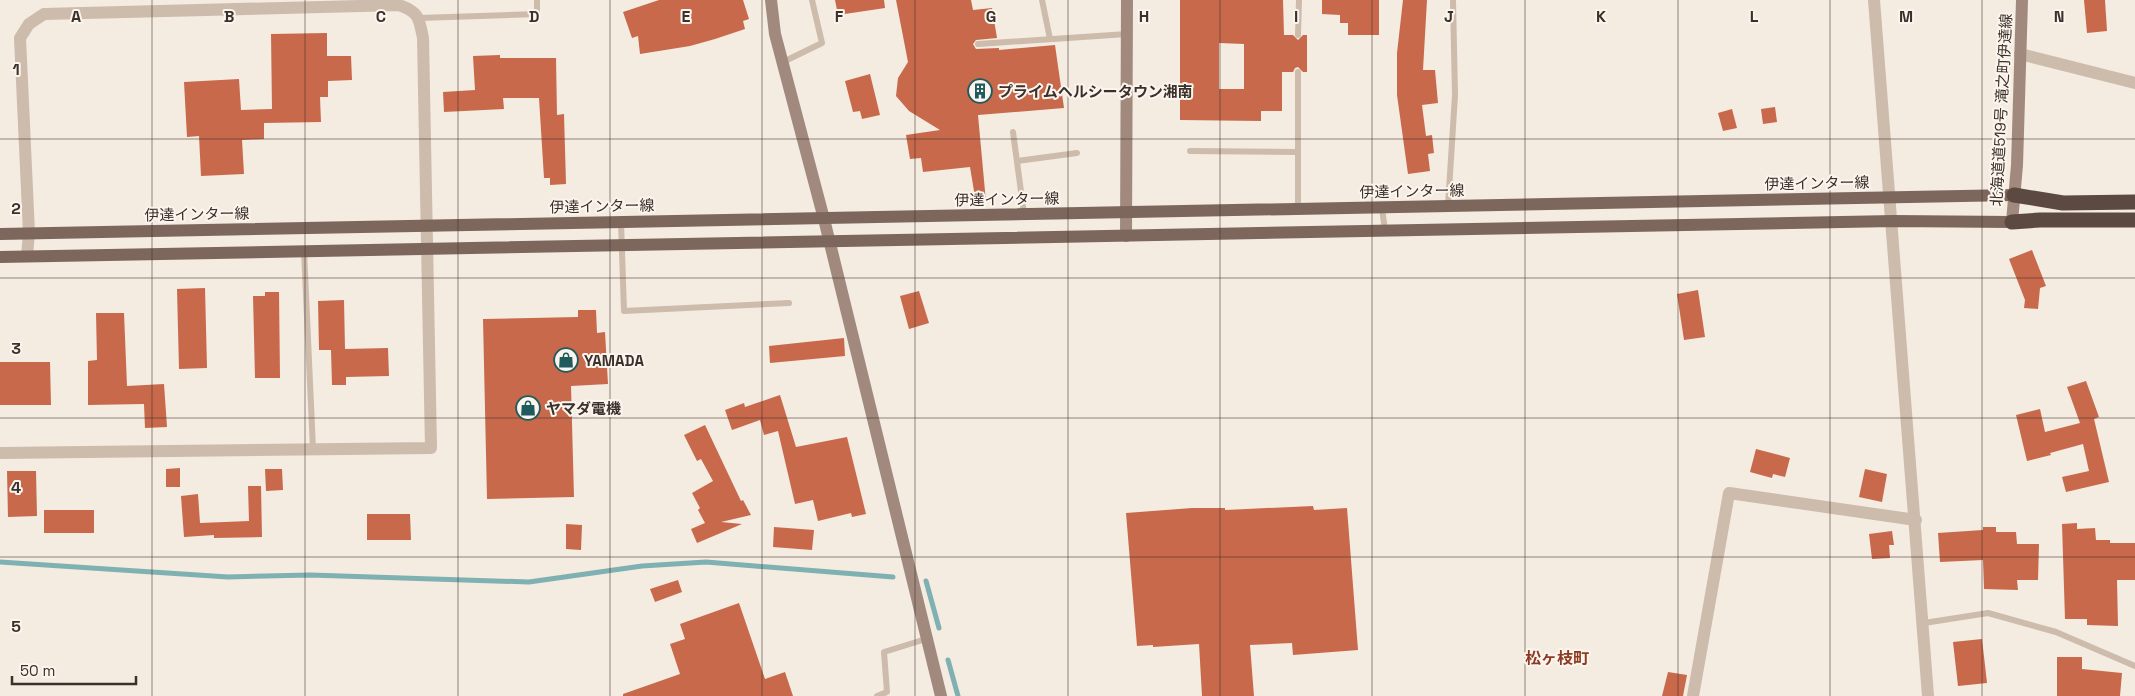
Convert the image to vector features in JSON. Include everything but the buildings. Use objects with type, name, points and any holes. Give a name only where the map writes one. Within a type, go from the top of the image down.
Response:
[{"type":"highway","points":[[2014,195],[2063,203],[2135,202]]},
{"type":"highway","points":[[2012,222],[2040,220],[2135,220]]},
{"type":"main road","name":"伊達インター線","points":[[0,234],[2014,195]]},
{"type":"main road","points":[[0,256],[1893,221],[2012,222]]},
{"type":"street","points":[[771,0],[775,34],[824,219],[828,242],[941,696]]},
{"type":"street","points":[[1126,236],[1127,0]]},
{"type":"street","points":[[1874,0],[1893,221],[1928,696]]},
{"type":"street","name":"北海道道519号 滝之町伊達線","points":[[2012,222],[2017,165],[2022,0]]},
{"type":"street","points":[[0,453],[431,448],[425,226],[423,38],[419,18],[411,9],[398,5],[44,14],[29,24],[20,38],[29,233],[28,256]]},
{"type":"street","points":[[2020,54],[2135,83]]},
{"type":"street","points":[[1693,696],[1729,493],[1916,520]]},
{"type":"lane","points":[[419,18],[538,14],[537,0]]},
{"type":"lane","points":[[782,62],[822,43],[812,0]]},
{"type":"lane","points":[[1042,0],[1050,39]]},
{"type":"lane","points":[[1298,0],[1298,35]]},
{"type":"lane","points":[[1448,206],[1455,96],[1453,0]]},
{"type":"lane","points":[[978,44],[1126,34]]},
{"type":"lane","points":[[1298,72],[1298,209]]},
{"type":"lane","points":[[1013,132],[1024,214]]},
{"type":"lane","points":[[1190,151],[1298,152]]},
{"type":"lane","points":[[1017,161],[1077,153]]},
{"type":"lane","points":[[1382,208],[1384,231]]},
{"type":"lane","points":[[621,222],[620,246],[624,311],[789,303]]},
{"type":"lane","points":[[304,249],[313,449]]},
{"type":"lane","points":[[1924,623],[1988,613],[2056,632],[2135,666]]},
{"type":"lane","points":[[877,696],[887,692],[884,652],[926,639]]},
{"type":"waterway","points":[[0,562],[228,577],[310,575],[529,582],[642,566],[706,562],[893,577]]},
{"type":"waterway","points":[[926,581],[939,628]]},
{"type":"waterway","points":[[948,660],[958,696]]},
{"type":"place","name":"プライムヘルシータウン湘南","points":[[980,91]]},
{"type":"place","name":"YAMADA","points":[[566,360]]},
{"type":"place","name":"ヤマダ電機","points":[[528,408]]},
{"type":"district","name":"松ヶ枝町","points":[[1557,658]]}]
